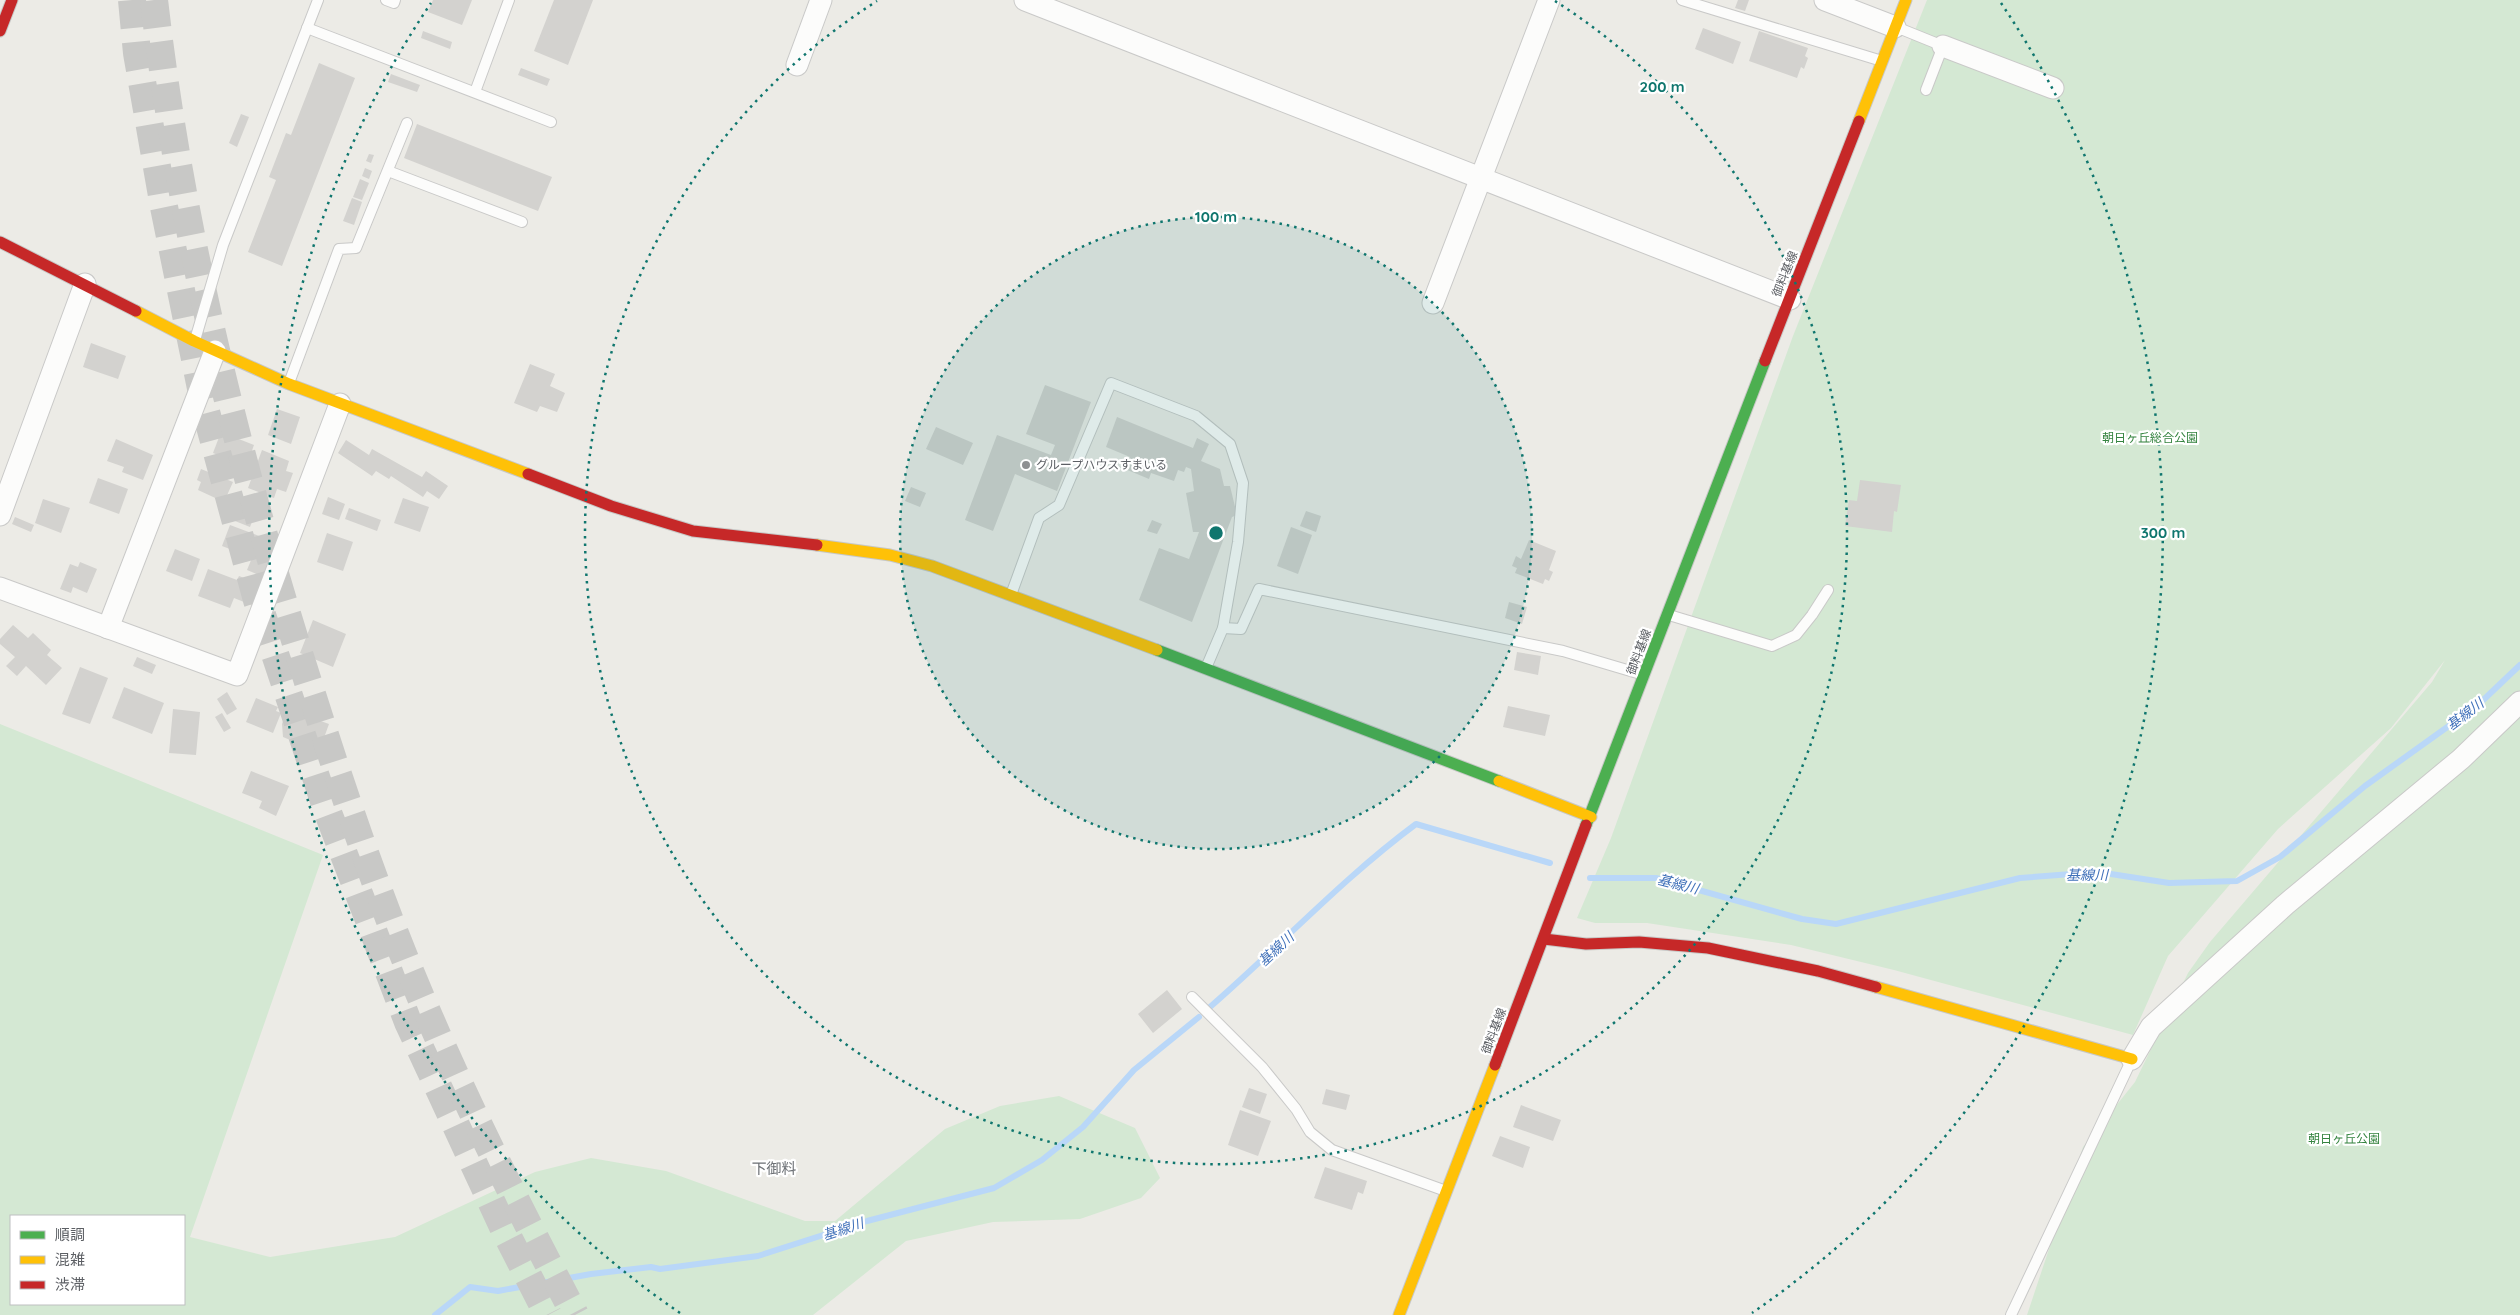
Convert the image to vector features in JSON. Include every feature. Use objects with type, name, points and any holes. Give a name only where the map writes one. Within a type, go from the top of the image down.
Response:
[{"type":"street","points":[[0,31],[12,0]]},
{"type":"street","points":[[797,65],[822,0]]},
{"type":"street","points":[[1025,0],[1790,299]]},
{"type":"street","points":[[1433,303],[1549,0]]},
{"type":"street","points":[[1825,0],[1895,27]]},
{"type":"street","name":"御料基線","points":[[1400,1315],[1906,0]]},
{"type":"street","points":[[1943,46],[2053,88]]},
{"type":"street","points":[[0,242],[194,341],[289,384],[611,506],[694,532],[805,543],[890,555],[932,566],[1206,668],[1591,817]]},
{"type":"street","points":[[0,515],[85,284]]},
{"type":"street","points":[[108,628],[215,351]]},
{"type":"street","points":[[0,588],[237,675],[340,404]]},
{"type":"street","points":[[1544,939],[1586,944],[1639,942],[1708,948],[1818,971],[2132,1058],[2151,1027],[2165,1014],[2285,905],[2461,759],[2520,702]]},
{"type":"lane","points":[[194,341],[223,245],[318,0]]},
{"type":"lane","points":[[386,0],[394,3],[395,0]]},
{"type":"lane","points":[[475,92],[509,0]]},
{"type":"lane","points":[[1682,0],[1883,61]]},
{"type":"lane","points":[[1895,27],[1943,46],[1926,90]]},
{"type":"lane","points":[[307,28],[551,122]]},
{"type":"lane","points":[[289,384],[339,249],[356,248],[407,123]]},
{"type":"lane","points":[[388,170],[522,222]]},
{"type":"lane","points":[[1011,594],[1039,518],[1059,505],[1111,383],[1196,416],[1230,444],[1243,483],[1238,542],[1223,628],[1206,668]]},
{"type":"lane","points":[[1223,628],[1241,629],[1259,589],[1563,651],[1645,675]]},
{"type":"lane","points":[[1668,615],[1772,646],[1796,635],[1828,590]]},
{"type":"lane","points":[[1192,998],[1262,1067],[1296,1109],[1310,1132],[1332,1150],[1447,1191]]},
{"type":"lane","points":[[2011,1315],[2132,1058]]},
{"type":"green space","name":"朝日ヶ丘総合公園","points":[[1927,0],[2520,0],[2520,1315],[2027,1315],[2083,1147],[2135,1082],[2188,973],[2210,942],[2432,682],[2445,660],[2391,728],[2278,829],[2168,956],[2133,1035],[1894,970],[1791,945],[1647,923],[1595,923],[1577,918],[1611,838],[1793,336]]},
{"type":"green space","points":[[0,724],[323,855],[190,1237],[270,1257],[395,1237],[535,1172],[591,1158],[666,1171],[805,1221],[835,1221],[945,1129],[1000,1106],[1059,1096],[1135,1128],[1160,1178],[1141,1198],[1080,1219],[993,1222],[906,1241],[813,1315],[0,1315]]},
{"type":"building","points":[[433,0],[472,0],[462,25],[428,12]]},
{"type":"building","points":[[554,0],[593,0],[568,65],[534,51]]},
{"type":"building","points":[[1738,0],[1749,0],[1745,11],[1735,8]]},
{"type":"building","points":[[1703,28],[1741,42],[1733,64],[1695,49]]},
{"type":"building","points":[[423,31],[452,42],[450,49],[421,38]]},
{"type":"building","points":[[1759,31],[1808,48],[1805,56],[1808,58],[1804,69],[1801,67],[1797,78],[1749,61]]},
{"type":"building","points":[[319,63],[355,78],[282,266],[248,252],[276,180],[269,177],[286,133],[291,135]]},
{"type":"building","points":[[521,68],[550,79],[547,86],[518,75]]},
{"type":"building","points":[[391,74],[420,85],[417,92],[388,82]]},
{"type":"building","points":[[241,114],[249,117],[237,147],[229,143]]},
{"type":"building","points":[[417,124],[552,177],[538,211],[404,158]]},
{"type":"building","points":[[369,154],[374,155],[371,163],[366,161]]},
{"type":"building","points":[[365,168],[372,171],[369,179],[362,176]]},
{"type":"building","points":[[360,179],[369,183],[362,200],[353,197]]},
{"type":"building","points":[[352,198],[362,202],[354,225],[343,221]]},
{"type":"building","points":[[91,343],[126,356],[118,379],[83,367]]},
{"type":"building","points":[[530,364],[555,374],[550,386],[565,393],[557,412],[540,406],[537,412],[514,403]]},
{"type":"building","name":"グループハウスすまいる","points":[[1045,385],[1091,402],[1057,491],[1015,474],[993,531],[965,520],[997,435],[1051,455],[1055,445],[1026,434]]},
{"type":"building","points":[[277,409],[300,417],[291,444],[268,435]]},
{"type":"building","points":[[1117,417],[1193,448],[1197,438],[1209,444],[1201,461],[1220,469],[1224,486],[1230,486],[1237,515],[1232,517],[1192,622],[1139,600],[1159,548],[1189,559],[1199,532],[1193,532],[1186,493],[1194,491],[1191,469],[1186,467],[1184,472],[1178,470],[1174,481],[1151,473],[1149,479],[1125,469],[1130,457],[1106,447]]},
{"type":"building","points":[[936,427],[973,443],[963,465],[926,449]]},
{"type":"building","points":[[221,432],[254,445],[246,467],[213,453]]},
{"type":"building","points":[[116,439],[153,455],[143,480],[122,472],[124,467],[107,461]]},
{"type":"building","points":[[346,440],[369,455],[372,449],[422,477],[426,471],[448,486],[439,499],[427,491],[423,497],[391,476],[389,479],[376,471],[372,476],[338,453]]},
{"type":"building","points":[[262,450],[289,461],[286,471],[293,473],[286,492],[277,489],[274,498],[248,488]]},
{"type":"building","points":[[201,469],[233,482],[224,502],[198,490],[201,482],[197,480]]},
{"type":"building","points":[[98,478],[128,489],[119,514],[89,503]]},
{"type":"building","points":[[1860,480],[1901,485],[1897,512],[1894,511],[1892,532],[1845,526],[1849,500],[1857,501]]},
{"type":"building","points":[[911,487],[926,493],[920,507],[905,501]]},
{"type":"building","points":[[239,495],[259,503],[250,527],[230,519]]},
{"type":"building","points":[[328,497],[345,504],[339,520],[322,514]]},
{"type":"building","points":[[403,498],[429,507],[420,532],[394,523]]},
{"type":"building","points":[[43,499],[70,508],[61,533],[35,523]]},
{"type":"building","points":[[349,508],[381,520],[377,531],[345,519]]},
{"type":"building","points":[[1306,511],[1321,516],[1316,532],[1300,526]]},
{"type":"building","points":[[15,517],[34,525],[31,532],[12,524]]},
{"type":"building","points":[[1152,520],[1162,524],[1157,534],[1147,531]]},
{"type":"building","points":[[230,525],[259,536],[251,557],[222,546]]},
{"type":"building","points":[[1291,527],[1312,535],[1298,574],[1277,566]]},
{"type":"building","points":[[327,533],[353,542],[343,571],[317,562]]},
{"type":"building","points":[[1529,540],[1556,551],[1549,570],[1553,572],[1549,581],[1545,579],[1543,584],[1515,573],[1517,568],[1512,566],[1516,556],[1521,559]]},
{"type":"building","points":[[175,549],[200,559],[192,581],[166,571]]},
{"type":"building","points":[[254,553],[271,560],[264,577],[247,570]]},
{"type":"building","points":[[80,562],[97,569],[87,593],[73,587],[71,593],[60,589],[70,564],[78,567]]},
{"type":"building","points":[[208,569],[237,580],[239,576],[263,585],[254,606],[234,598],[230,608],[198,596]]},
{"type":"building","points":[[1509,602],[1527,607],[1522,624],[1505,618]]},
{"type":"building","points":[[313,620],[346,634],[333,667],[300,653]]},
{"type":"building","points":[[13,625],[28,638],[33,633],[51,650],[47,655],[62,668],[46,685],[26,666],[17,676],[6,666],[15,657],[0,644],[0,639]]},
{"type":"building","points":[[1517,652],[1541,656],[1538,675],[1514,670]]},
{"type":"building","points":[[137,657],[156,665],[152,674],[133,666]]},
{"type":"building","points":[[80,667],[108,678],[90,724],[62,714]]},
{"type":"building","points":[[124,687],[164,703],[152,734],[112,718]]},
{"type":"building","points":[[227,692],[237,709],[227,715],[217,699]]},
{"type":"building","points":[[256,698],[278,707],[276,711],[281,713],[273,733],[246,722]]},
{"type":"building","points":[[1508,706],[1550,715],[1545,736],[1503,727]]},
{"type":"building","points":[[173,709],[200,712],[196,755],[169,753]]},
{"type":"building","points":[[287,709],[329,724],[317,757],[293,748],[295,742],[283,737],[282,724]]},
{"type":"building","points":[[222,713],[231,728],[224,732],[215,717]]},
{"type":"building","points":[[251,771],[289,786],[276,816],[259,808],[262,801],[242,793]]},
{"type":"building","points":[[1167,990],[1182,1009],[1153,1033],[1138,1014]]},
{"type":"building","points":[[1249,1088],[1267,1094],[1260,1114],[1242,1107]]},
{"type":"building","points":[[1326,1089],[1350,1095],[1346,1110],[1322,1104]]},
{"type":"building","points":[[1521,1105],[1561,1120],[1553,1141],[1513,1127]]},
{"type":"building","points":[[1240,1110],[1271,1121],[1258,1156],[1228,1145]]},
{"type":"building","points":[[1500,1136],[1530,1147],[1523,1168],[1492,1156]]},
{"type":"building","points":[[1325,1167],[1367,1181],[1363,1194],[1358,1192],[1352,1210],[1314,1198]]},
{"type":"waterway","name":"基線川","points":[[1590,878],[1656,878],[1802,919],[1836,924],[2020,878],[2098,872],[2169,883],[2237,881],[2280,857],[2365,786],[2478,705],[2520,665]]},
{"type":"waterway","name":"基線川","points":[[1210,1007],[1337,890],[1416,824],[1550,863]]},
{"type":"waterway","name":"基線川","points":[[435,1315],[470,1287],[498,1291],[591,1274],[651,1267],[660,1269],[758,1256],[867,1221],[994,1188],[1042,1160],[1083,1127],[1134,1070],[1199,1017]]},
{"type":"tunnel","points":[[132,0],[137,53],[164,207],[205,408],[257,600],[327,810],[408,1022],[505,1231],[548,1315]]},
{"type":"tunnel","points":[[154,0],[165,85],[179,169],[213,336],[255,502],[317,710],[393,929],[428,1014],[498,1166],[575,1315]]},
{"type":"traffic: fast","points":[[1586,825],[1765,361]]},
{"type":"traffic: fast","points":[[1157,650],[1499,781]]},
{"type":"traffic: slow","points":[[1859,121],[1906,0]]},
{"type":"traffic: slow","points":[[136,311],[194,341],[289,384],[528,474]]},
{"type":"traffic: slow","points":[[817,545],[890,555],[932,566],[1157,650]]},
{"type":"traffic: slow","points":[[1499,781],[1591,817]]},
{"type":"traffic: slow","points":[[1876,987],[2132,1059]]},
{"type":"traffic: slow","points":[[1399,1315],[1495,1065]]},
{"type":"traffic: jam","points":[[0,31],[12,0]]},
{"type":"traffic: jam","points":[[1765,361],[1859,121]]},
{"type":"traffic: jam","points":[[0,242],[136,311]]},
{"type":"traffic: jam","points":[[528,474],[611,506],[693,531],[817,545]]},
{"type":"traffic: jam","points":[[1495,1065],[1586,825]]},
{"type":"traffic: jam","points":[[1544,939],[1586,944],[1639,942],[1708,948],[1818,971],[1876,987]]},
{"type":"place","name":"グループハウスすまいる","points":[[1026,465]]},
{"type":"district","name":"下御料","points":[[774,1169]]},
{"type":"park label","name":"朝日ヶ丘公園","points":[[2344,1139]]}]
